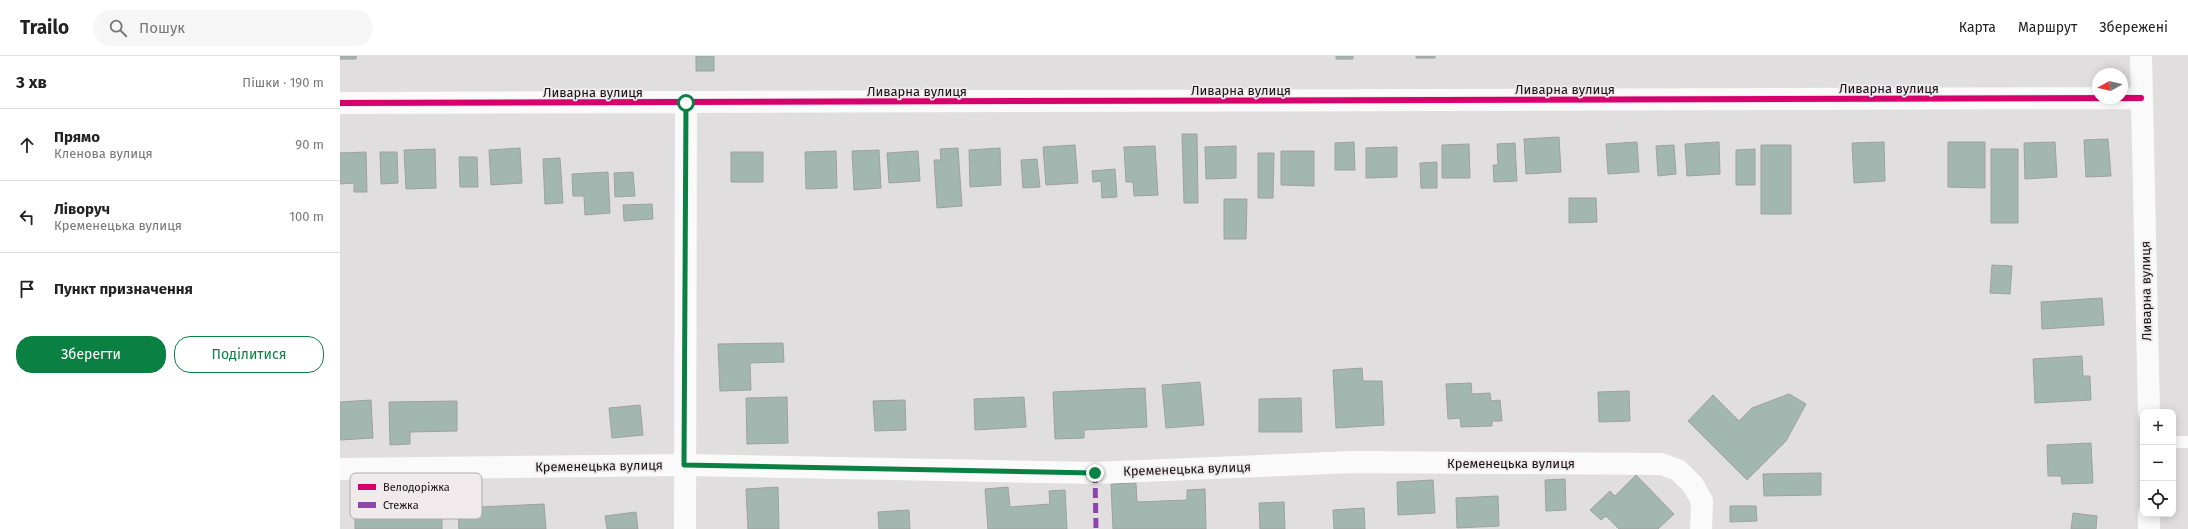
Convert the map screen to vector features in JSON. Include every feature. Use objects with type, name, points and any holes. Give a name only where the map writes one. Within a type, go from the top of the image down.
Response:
[{"type":"street","name":"Ливарна вулиця","points":[[2141,56],[2149,409]]},
{"type":"street","name":"Ливарна вулиця","points":[[340,104],[2141,98]]},
{"type":"street","points":[[685,529],[686,103]]},
{"type":"street","name":"Кременецька вулиця","points":[[340,469],[684,465],[1095,473],[1352,462],[1661,464],[1678,470],[1693,485],[1702,501],[1701,529]]},
{"type":"street","points":[[2149,517],[2149,529]]},
{"type":"lane","points":[[2176,442],[2188,442]]},
{"type":"building","points":[[340,56],[356,56],[356,59],[340,59]]},
{"type":"building","points":[[696,56],[714,56],[714,71],[696,71]]},
{"type":"building","points":[[1336,56],[1353,56],[1353,59],[1336,59]]},
{"type":"building","points":[[1416,56],[1435,56],[1435,58],[1416,58]]},
{"type":"building","points":[[1182,134],[1197,134],[1198,203],[1184,203]]},
{"type":"building","points":[[1559,137],[1561,172],[1526,174],[1524,139]]},
{"type":"building","points":[[2108,139],[2111,176],[2086,177],[2084,140]]},
{"type":"building","points":[[1354,142],[1355,170],[1335,170],[1335,143]]},
{"type":"building","points":[[1637,142],[1639,172],[1608,174],[1606,144]]},
{"type":"building","points":[[1719,142],[1720,174],[1687,176],[1685,144]]},
{"type":"building","points":[[1884,142],[1885,181],[1854,183],[1852,143]]},
{"type":"building","points":[[1948,142],[1985,142],[1985,188],[1948,187]]},
{"type":"building","points":[[2055,142],[2057,177],[2025,179],[2024,143]]},
{"type":"building","points":[[1515,143],[1517,181],[1494,182],[1493,165],[1498,165],[1497,144]]},
{"type":"building","points":[[1469,144],[1470,178],[1442,178],[1442,145]]},
{"type":"building","points":[[1075,145],[1078,183],[1046,185],[1043,147]]},
{"type":"building","points":[[1674,145],[1676,174],[1658,176],[1656,146]]},
{"type":"building","points":[[1761,145],[1791,145],[1791,214],[1761,214]]},
{"type":"building","points":[[1155,146],[1158,195],[1134,196],[1133,182],[1126,182],[1124,147]]},
{"type":"building","points":[[1236,146],[1236,178],[1206,179],[1205,147]]},
{"type":"building","points":[[1397,147],[1397,177],[1366,178],[1366,148]]},
{"type":"building","points":[[520,148],[522,183],[491,185],[489,150]]},
{"type":"building","points":[[958,148],[962,206],[937,208],[934,160],[941,160],[940,149]]},
{"type":"building","points":[[1000,148],[1001,185],[970,187],[969,150]]},
{"type":"building","points":[[435,149],[436,188],[406,189],[404,150]]},
{"type":"building","points":[[1755,149],[1755,185],[1736,185],[1736,150]]},
{"type":"building","points":[[1991,149],[2018,149],[2018,223],[1991,223]]},
{"type":"building","points":[[879,150],[881,188],[854,190],[852,151]]},
{"type":"building","points":[[836,151],[837,188],[806,189],[805,152]]},
{"type":"building","points":[[918,151],[920,181],[889,183],[887,153]]},
{"type":"building","points":[[1281,151],[1314,151],[1314,186],[1281,185]]},
{"type":"building","points":[[366,152],[367,192],[354,192],[354,183],[340,184],[340,153]]},
{"type":"building","points":[[380,152],[397,152],[398,183],[381,184]]},
{"type":"building","points":[[731,152],[763,152],[763,182],[731,182]]},
{"type":"building","points":[[1258,153],[1274,153],[1273,198],[1258,198]]},
{"type":"building","points":[[459,157],[477,157],[478,187],[460,187]]},
{"type":"building","points":[[560,158],[563,203],[545,204],[543,159]]},
{"type":"building","points":[[1037,159],[1040,187],[1023,188],[1021,160]]},
{"type":"building","points":[[1437,162],[1437,188],[1421,188],[1420,163]]},
{"type":"building","points":[[1115,169],[1117,197],[1102,198],[1101,181],[1093,182],[1092,171]]},
{"type":"building","points":[[608,172],[610,213],[585,215],[584,196],[573,196],[572,174]]},
{"type":"building","points":[[633,172],[635,196],[615,197],[614,173]]},
{"type":"building","points":[[1569,198],[1596,198],[1597,222],[1569,223]]},
{"type":"building","points":[[1224,199],[1247,199],[1246,239],[1224,239]]},
{"type":"building","points":[[652,204],[653,219],[624,221],[623,205]]},
{"type":"building","points":[[1992,265],[2012,266],[2010,294],[1990,293]]},
{"type":"building","points":[[2102,298],[2104,325],[2042,329],[2041,302]]},
{"type":"building","points":[[783,343],[784,362],[750,363],[751,390],[720,391],[718,344]]},
{"type":"building","points":[[2082,356],[2083,376],[2090,376],[2091,400],[2035,403],[2033,359]]},
{"type":"building","points":[[1362,368],[1363,381],[1382,381],[1384,425],[1336,428],[1333,370]]},
{"type":"building","points":[[1200,382],[1204,425],[1166,428],[1162,385]]},
{"type":"building","points":[[1471,383],[1472,394],[1490,393],[1491,401],[1500,400],[1502,421],[1492,421],[1492,426],[1461,427],[1460,418],[1448,419],[1446,384]]},
{"type":"building","points":[[1145,388],[1147,427],[1084,430],[1084,438],[1055,439],[1053,392]]},
{"type":"building","points":[[1629,391],[1630,421],[1599,422],[1598,392]]},
{"type":"building","points":[[1789,394],[1806,404],[1786,441],[1747,480],[1688,421],[1713,395],[1739,421],[1752,408]]},
{"type":"building","points":[[787,397],[788,443],[747,444],[746,398]]},
{"type":"building","points":[[1024,397],[1026,427],[975,430],[974,399]]},
{"type":"building","points":[[1301,398],[1302,432],[1259,432],[1259,399]]},
{"type":"building","points":[[371,400],[373,438],[340,440],[340,402]]},
{"type":"building","points":[[905,400],[906,430],[875,431],[873,401]]},
{"type":"building","points":[[457,401],[457,431],[410,432],[410,444],[390,445],[389,402]]},
{"type":"building","points":[[640,405],[643,435],[612,438],[609,408]]},
{"type":"building","points":[[2091,443],[2093,483],[2062,484],[2061,476],[2048,476],[2047,445]]},
{"type":"building","points":[[1821,473],[1821,495],[1764,496],[1763,474]]},
{"type":"building","points":[[1636,475],[1674,514],[1658,529],[1619,529],[1606,516],[1601,520],[1590,510],[1610,491],[1615,496]]},
{"type":"building","points":[[1565,479],[1566,510],[1546,511],[1545,480]]},
{"type":"building","points":[[1433,480],[1435,513],[1398,515],[1397,482]]},
{"type":"building","points":[[1136,483],[1137,502],[1187,500],[1187,490],[1205,489],[1206,529],[1113,529],[1111,484]]},
{"type":"building","points":[[778,487],[779,529],[748,529],[746,489]]},
{"type":"building","points":[[1008,487],[1010,507],[1050,504],[1049,491],[1065,490],[1067,529],[988,529],[985,489]]},
{"type":"building","points":[[1498,496],[1499,526],[1457,528],[1456,498]]},
{"type":"building","points":[[1284,502],[1285,529],[1260,529],[1259,503]]},
{"type":"building","points":[[544,504],[546,529],[459,529],[458,519],[482,519],[482,507]]},
{"type":"building","points":[[1730,506],[1756,506],[1757,521],[1730,522]]},
{"type":"building","points":[[1364,508],[1365,529],[1334,529],[1333,510]]},
{"type":"building","points":[[909,510],[910,529],[879,529],[878,512]]},
{"type":"building","points":[[636,512],[638,529],[607,529],[605,516]]},
{"type":"building","points":[[2073,513],[2097,516],[2096,529],[2071,529]]},
{"type":"building","points":[[355,519],[442,519],[442,529],[355,529]]},
{"type":"marked path","points":[[1095,473],[1096,529]]},
{"type":"cycle path","points":[[340,103],[2141,98]]},
{"type":"route","points":[[686,103],[684,465],[1095,473]]}]
